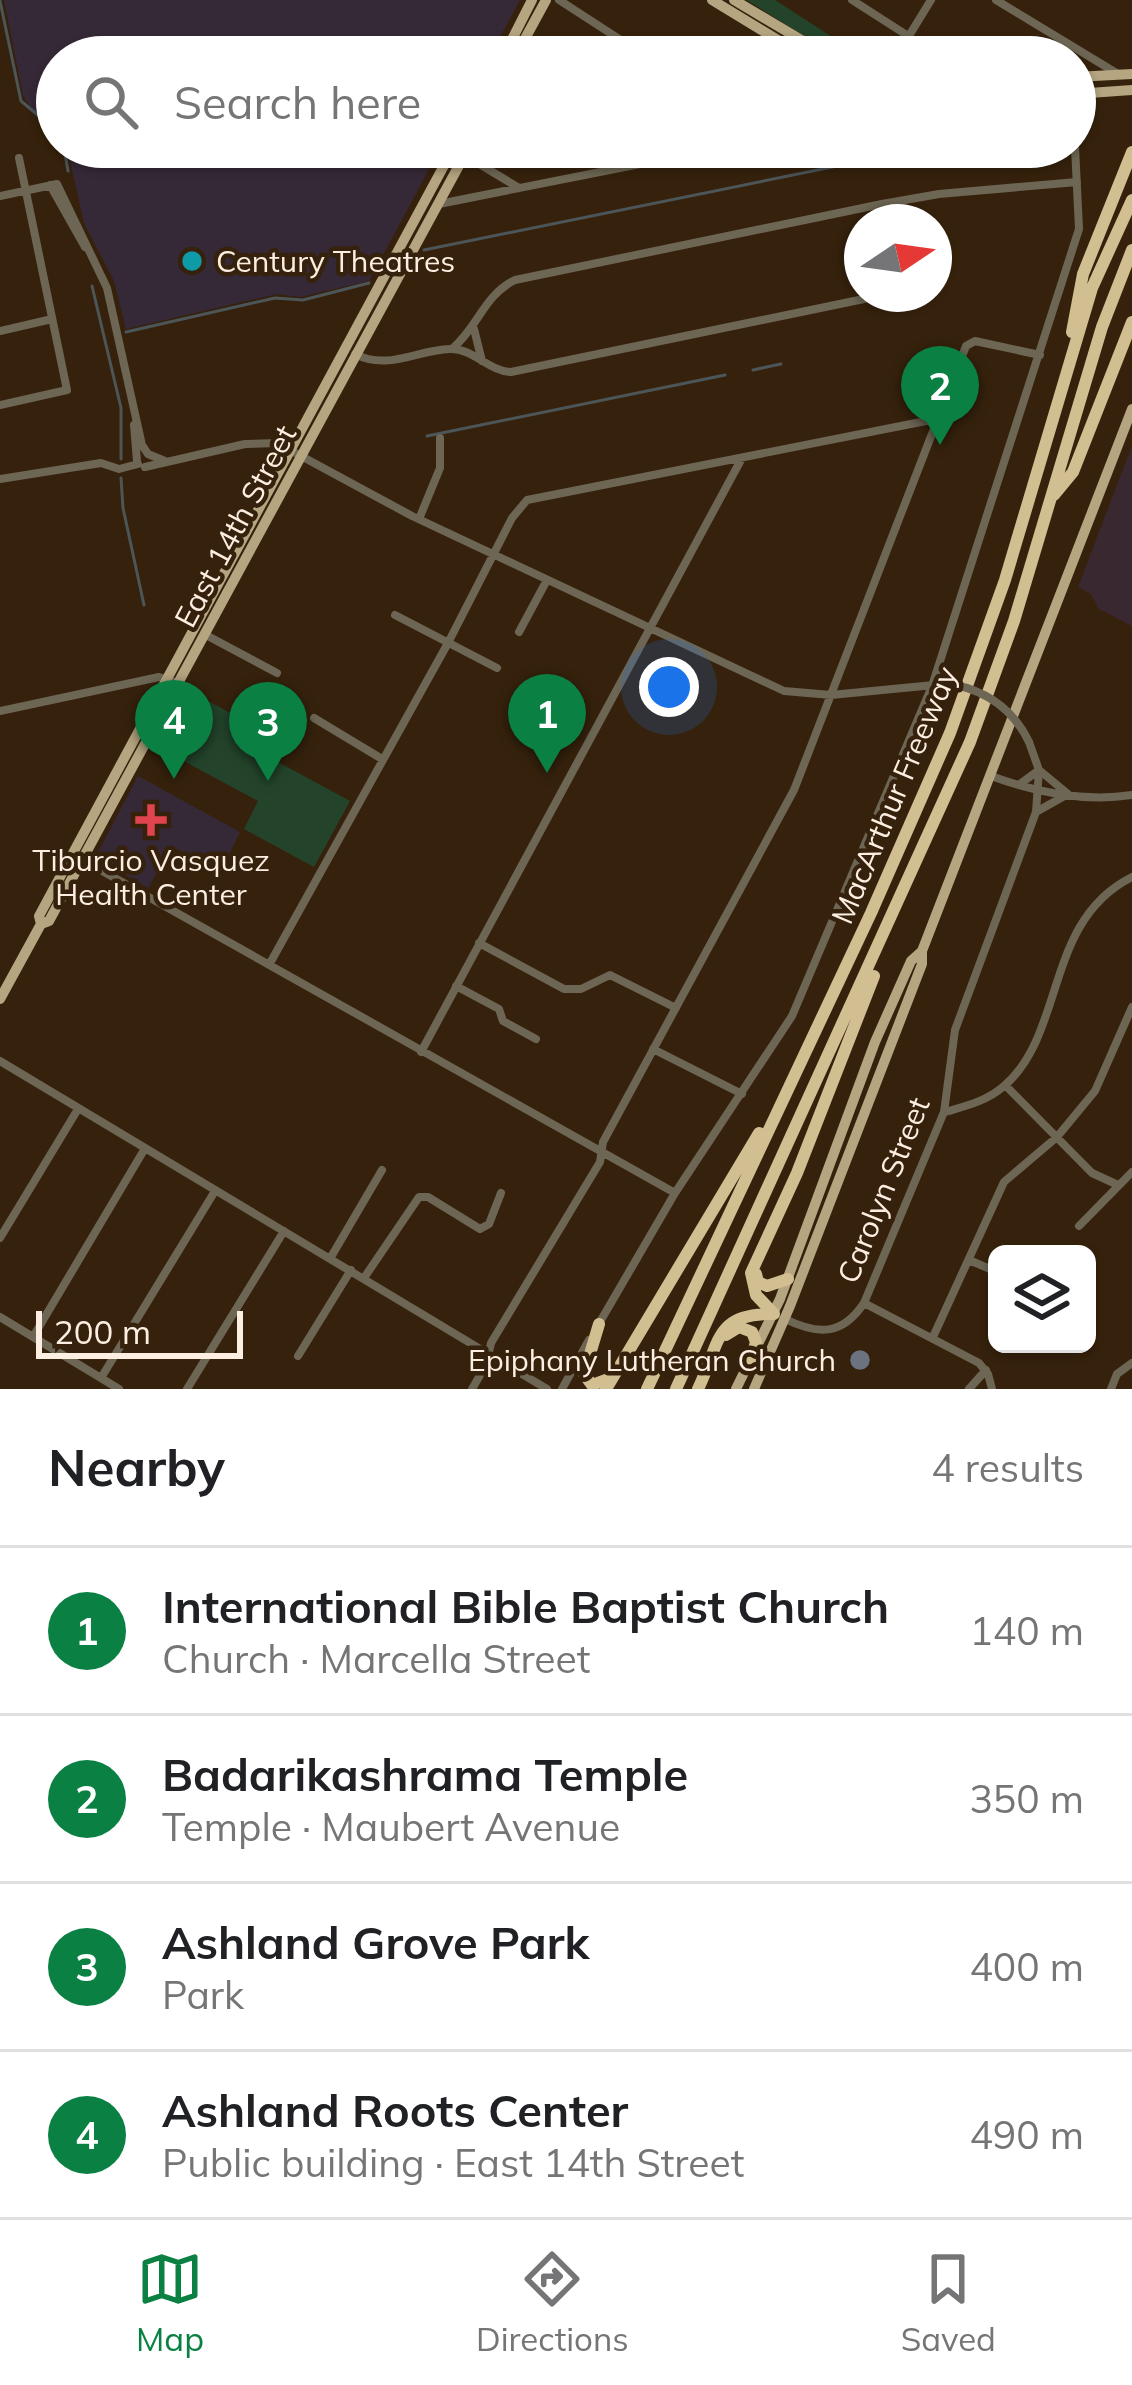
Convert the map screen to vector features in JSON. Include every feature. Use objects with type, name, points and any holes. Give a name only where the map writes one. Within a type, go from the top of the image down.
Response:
[{"type":"highway","points":[[1065,377],[1077,293],[1132,152]]},
{"type":"highway","name":"MacArthur Freeway","points":[[647,1389],[895,860],[958,713],[1005,580],[1098,273],[1132,200]]},
{"type":"highway","name":"MacArthur Freeway","points":[[676,1389],[891,922],[986,700],[1102,327],[1132,250]]},
{"type":"highway","points":[[1050,499],[1073,472],[1132,322]]},
{"type":"highway","points":[[780,1316],[756,1294],[751,1280],[819,1118],[891,922]]},
{"type":"highway","points":[[606,1389],[759,1132],[771,1123]]},
{"type":"highway","points":[[761,1250],[758,1282],[772,1286],[788,1280]]},
{"type":"highway","points":[[698,1389],[733,1319],[743,1314],[780,1316]]},
{"type":"highway","points":[[598,1324],[583,1368],[587,1382],[602,1384],[631,1349]]},
{"type":"highway","points":[[711,1362],[726,1335],[743,1326],[756,1342],[750,1363]]},
{"type":"main road","points":[[513,36],[532,0]]},
{"type":"main road","points":[[526,36],[546,0]]},
{"type":"main road","points":[[712,0],[771,36]]},
{"type":"main road","points":[[734,0],[795,36]]},
{"type":"main road","points":[[1096,76],[1126,75]]},
{"type":"main road","points":[[1096,93],[1132,90]]},
{"type":"main road","name":"East 14th Street","points":[[0,999],[41,924],[39,916],[77,857],[450,168]]},
{"type":"main road","name":"East 14th Street","points":[[172,681],[204,634],[296,452],[355,354],[452,168]]},
{"type":"main road","points":[[754,1389],[922,964],[922,951],[1132,410]]},
{"type":"main road","points":[[736,1389],[780,1316],[788,1280],[875,1042],[911,961],[922,951]]},
{"type":"street","points":[[559,0],[615,36]]},
{"type":"street","points":[[852,0],[908,35],[931,0]]},
{"type":"street","points":[[996,0],[1049,36]]},
{"type":"street","points":[[1096,62],[1126,75]]},
{"type":"street","points":[[0,405],[67,390],[20,158]]},
{"type":"street","points":[[489,168],[520,188]]},
{"type":"street","points":[[437,204],[607,168]]},
{"type":"street","points":[[562,1389],[675,1193],[800,999],[932,686],[1079,229],[1076,168]]},
{"type":"street","points":[[882,204],[1076,182]]},
{"type":"street","points":[[0,196],[53,185],[110,295],[134,412],[148,454]]},
{"type":"street","points":[[355,354],[381,362],[453,348],[474,328],[490,295],[514,280],[844,212]]},
{"type":"street","points":[[453,348],[498,371],[512,372],[844,303]]},
{"type":"street","points":[[0,331],[52,319]]},
{"type":"street","points":[[474,328],[482,361]]},
{"type":"street","points":[[472,1389],[488,1353],[600,1162],[602,1142],[794,790],[970,341],[1040,355]]},
{"type":"street","points":[[134,412],[133,451],[140,464]]},
{"type":"street","points":[[269,965],[518,508],[527,500],[936,418]]},
{"type":"street","points":[[419,519],[440,468],[440,438]]},
{"type":"street","points":[[0,479],[101,463],[119,469],[271,442],[419,519],[784,692],[831,695],[944,683],[972,689],[1014,718],[1039,770],[1068,794]]},
{"type":"street","points":[[140,464],[138,454],[165,461]]},
{"type":"street","points":[[421,1052],[742,457]]},
{"type":"street","points":[[520,632],[547,580]]},
{"type":"street","points":[[395,615],[497,668]]},
{"type":"street","points":[[204,634],[277,673]]},
{"type":"street","points":[[0,711],[136,681],[172,681]]},
{"type":"street","points":[[314,718],[382,759]]},
{"type":"street","points":[[1019,784],[1039,770]]},
{"type":"street","name":"Carolyn Street","points":[[780,1316],[813,1331],[828,1332],[848,1322],[864,1303],[944,1112],[956,1030],[1036,812],[1039,770]]},
{"type":"street","points":[[992,776],[1068,794],[1132,795]]},
{"type":"street","points":[[1036,812],[1068,794]]},
{"type":"street","points":[[77,857],[675,1193]]},
{"type":"street","points":[[944,1112],[974,1104],[1006,1085],[1037,1034],[1058,973],[1090,909],[1105,893],[1132,877]]},
{"type":"street","points":[[479,943],[564,988],[581,989],[610,975],[676,1008]]},
{"type":"street","points":[[456,986],[499,1010],[503,1021],[536,1039]]},
{"type":"street","points":[[933,1337],[1004,1182],[1057,1137],[1095,1091],[1132,1007]]},
{"type":"street","points":[[653,1049],[742,1094]]},
{"type":"street","points":[[0,1061],[547,1389]]},
{"type":"street","points":[[1006,1085],[1092,1173],[1118,1185]]},
{"type":"street","points":[[0,1238],[78,1109]]},
{"type":"street","points":[[33,1337],[144,1150]]},
{"type":"street","points":[[331,1257],[382,1170]]},
{"type":"street","points":[[1079,1226],[1132,1172]]},
{"type":"street","points":[[100,1378],[215,1191]]},
{"type":"street","points":[[364,1278],[419,1197],[428,1197],[480,1229],[489,1224],[501,1193]]},
{"type":"street","points":[[187,1389],[284,1231]]},
{"type":"street","points":[[969,1260],[988,1268]]},
{"type":"street","points":[[298,1356],[350,1270]]},
{"type":"street","points":[[864,1303],[986,1370],[992,1389]]},
{"type":"street","points":[[0,1317],[119,1389]]},
{"type":"street","points":[[1111,1389],[1117,1374],[1132,1363]]},
{"type":"street","points":[[969,1389],[986,1370]]},
{"type":"shaded area","points":[[4,0],[520,0],[500,36],[36,36],[36,113],[23,95]]},
{"type":"shaded area","points":[[72,168],[430,168],[369,281],[300,297],[277,294],[126,329],[114,281],[84,223]]},
{"type":"shaded area","points":[[1132,446],[1132,626],[1099,609],[1091,594],[1078,587]]},
{"type":"shaded area","points":[[138,776],[240,832],[220,873],[172,846],[148,888],[95,858]]},
{"type":"green space","points":[[747,0],[775,0],[831,36],[804,36]]},
{"type":"green space","points":[[186,689],[288,744],[278,762],[350,801],[314,867],[244,829],[258,801],[156,746]]},
{"type":"waterway","points":[[0,1],[21,101],[36,114]]},
{"type":"waterway","points":[[424,250],[828,168]]},
{"type":"waterway","points":[[126,332],[275,298],[303,300],[369,283]]},
{"type":"waterway","points":[[92,286],[121,408],[121,459]]},
{"type":"waterway","points":[[753,370],[781,364]]},
{"type":"waterway","points":[[427,436],[725,375]]},
{"type":"waterway","points":[[121,478],[144,605]]},
{"type":"place","name":"Century Theatres","points":[[192,261]]},
{"type":"place","name":"Badarikashrama Temple","points":[[940,445]]},
{"type":"place","name":"International Bible Baptist Church","points":[[547,773]]},
{"type":"place","name":"Ashland Roots Center","points":[[174,779]]},
{"type":"place","name":"Ashland Grove Park","points":[[268,781]]},
{"type":"place","name":"Tiburcio Vasquez Health Center","points":[[151,820]]},
{"type":"place","name":"Epiphany Lutheran Church","points":[[860,1360]]}]
